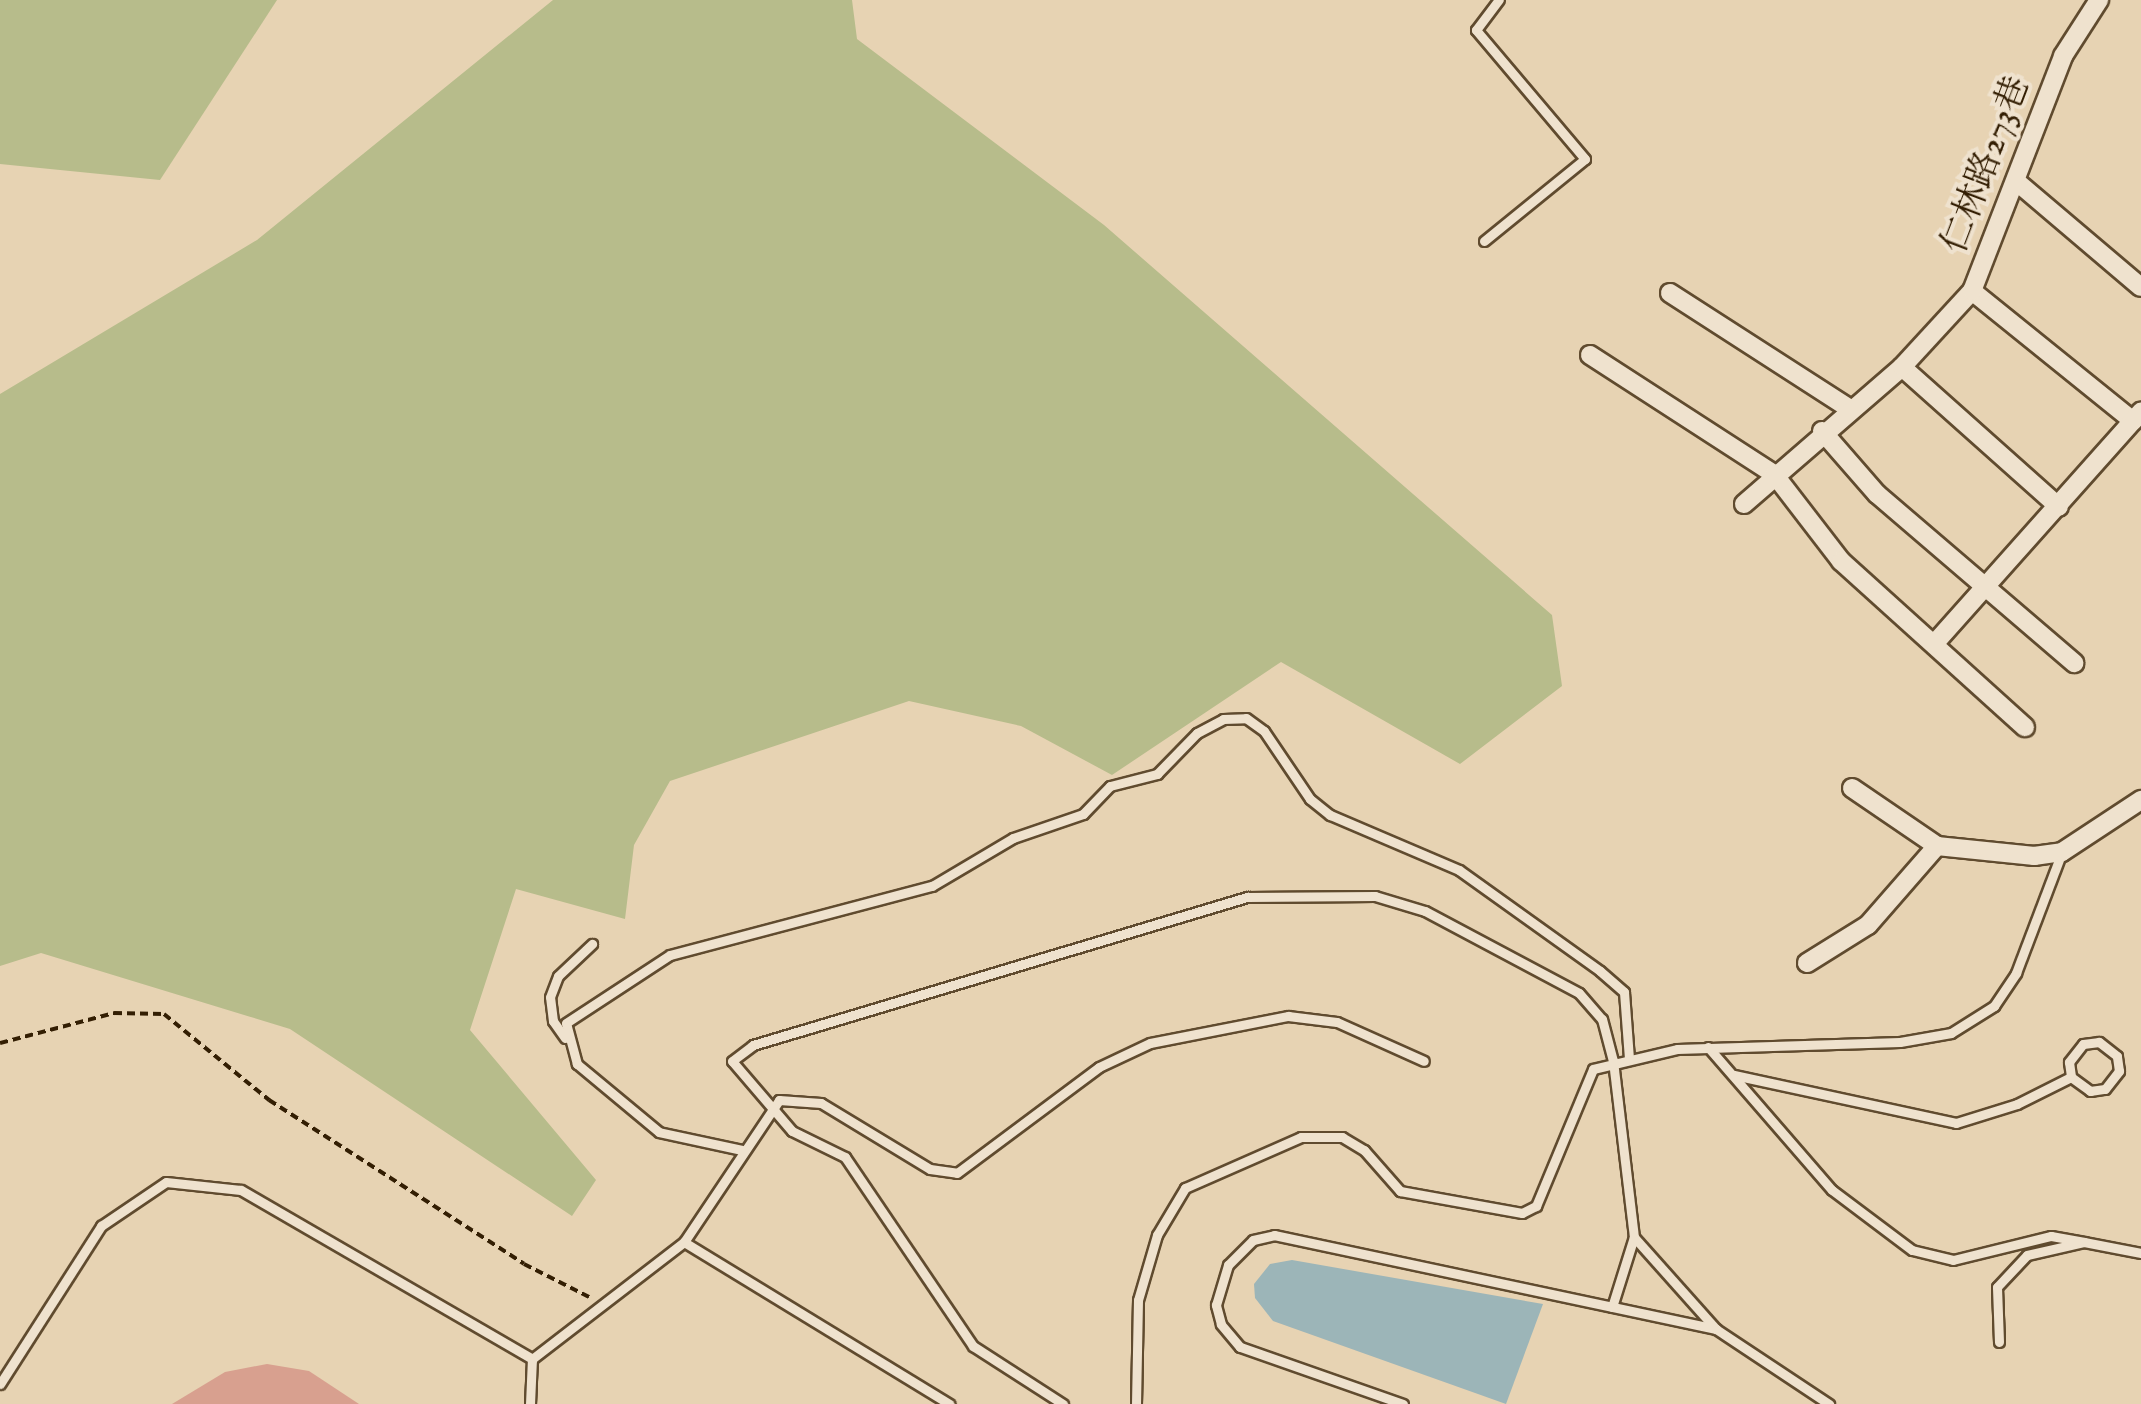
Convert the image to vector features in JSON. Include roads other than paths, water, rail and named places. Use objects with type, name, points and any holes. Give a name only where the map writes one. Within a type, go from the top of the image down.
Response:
[{"type":"street","name":"仁林路273巷","points":[[1744,504],[1822,431],[1902,367],[1972,291],[2063,56],[2099,0]]},
{"type":"street","points":[[2017,182],[2141,287]]},
{"type":"street","points":[[1935,643],[2137,416],[1972,291]]},
{"type":"street","points":[[1670,293],[1850,409]]},
{"type":"street","points":[[1590,355],[1774,474],[1841,561],[2024,727]]},
{"type":"street","points":[[1902,367],[2059,507]]},
{"type":"street","points":[[1822,431],[1877,494],[2074,662]]},
{"type":"street","points":[[1852,788],[1937,846],[2062,852],[2141,800]]},
{"type":"street","points":[[1807,964],[1868,926],[1937,846]]},
{"type":"lane","points":[[1484,240],[1585,159],[1476,30],[1500,0]]},
{"type":"lane","points":[[565,1038],[566,1023],[583,1009],[670,956],[932,886],[1013,838],[1083,814],[1110,786],[1157,774],[1197,733],[1223,719],[1246,718],[1281,750],[1310,799],[1330,814],[1459,870],[1624,992],[1629,1058]]},
{"type":"lane","points":[[1136,1404],[1138,1300],[1157,1235],[1186,1188],[1301,1137],[1342,1138],[1364,1150],[1400,1191],[1522,1214],[1536,1206],[1593,1069],[1613,1061],[1708,1047],[1900,1042],[1951,1033],[1994,1006],[2016,973],[2062,852]]},
{"type":"lane","points":[[1063,1404],[973,1346],[844,1157],[792,1132],[768,1109],[732,1061],[753,1046],[1247,896],[1375,896],[1425,911],[1579,993],[1602,1019],[1613,1061],[1634,1237],[1612,1307]]},
{"type":"lane","points":[[592,944],[558,976],[550,997],[553,1021],[577,1064],[659,1132],[742,1150]]},
{"type":"lane","points":[[530,1404],[532,1359],[598,1302],[684,1242],[768,1109],[779,1100],[820,1103],[930,1169],[957,1173],[1099,1067],[1150,1043],[1288,1016],[1337,1022],[1424,1061]]},
{"type":"lane","points":[[2099,1042],[2117,1056],[2119,1071],[2105,1089],[2082,1088],[2072,1077],[2070,1062],[2084,1044],[2099,1042]]},
{"type":"lane","points":[[1708,1047],[1832,1190],[1912,1250],[1952,1260],[2051,1236],[2141,1254]]},
{"type":"lane","points":[[1734,1075],[1956,1123],[2018,1104],[2072,1077]]},
{"type":"lane","points":[[0,1384],[101,1226],[166,1182],[241,1190],[532,1359]]},
{"type":"lane","points":[[1403,1404],[1240,1346],[1221,1324],[1216,1305],[1228,1265],[1253,1240],[1274,1236],[1716,1329]]},
{"type":"lane","points":[[1634,1237],[1716,1329],[1829,1404]]},
{"type":"lane","points":[[684,1242],[949,1404]]},
{"type":"lane","points":[[1999,1342],[1997,1287],[2014,1266],[2026,1256],[2084,1242]]},
{"type":"water","points":[[1292,1260],[1543,1304],[1506,1404],[1273,1321],[1255,1298],[1254,1284],[1270,1264]]}]
